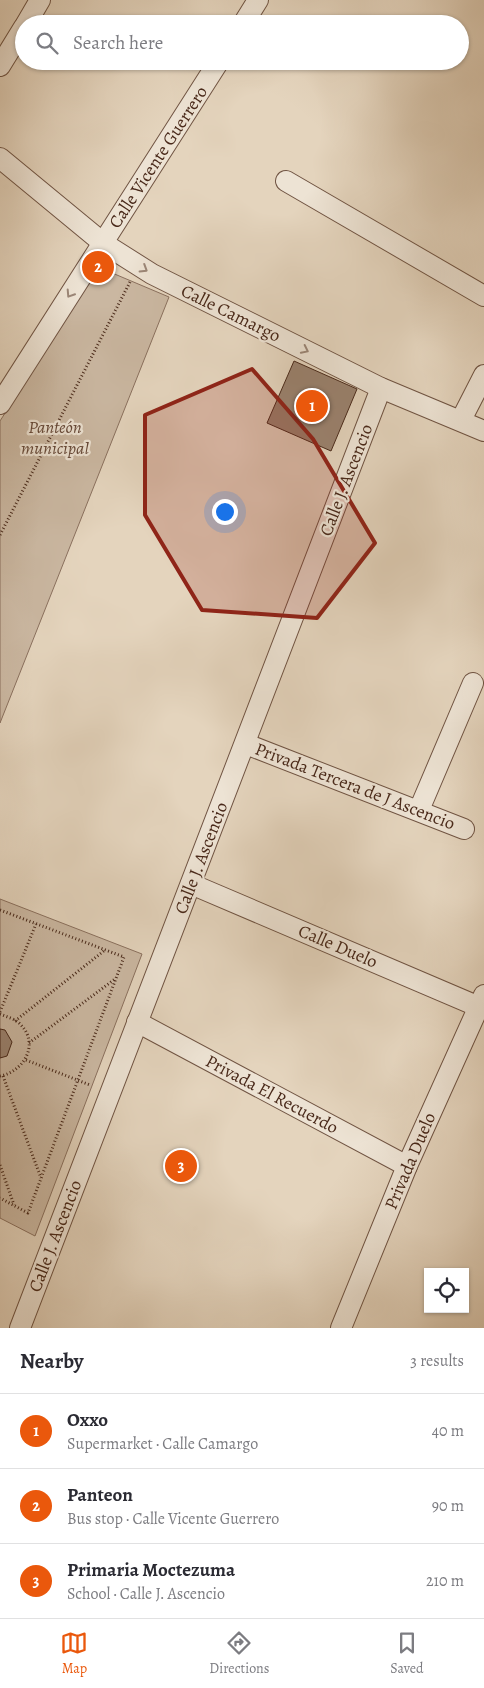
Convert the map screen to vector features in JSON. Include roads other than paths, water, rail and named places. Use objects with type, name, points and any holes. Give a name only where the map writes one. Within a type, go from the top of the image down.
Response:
[{"type":"street","points":[[31,15],[40,0]]},
{"type":"street","points":[[249,15],[258,0]]},
{"type":"street","points":[[0,66],[15,41]]},
{"type":"street","name":"Calle Vicente Guerrero","points":[[0,404],[213,70]]},
{"type":"street","name":"Calle Camargo","points":[[0,158],[103,243],[152,274],[381,388],[484,431]]},
{"type":"street","points":[[286,181],[484,296]]},
{"type":"street","points":[[461,420],[484,375]]},
{"type":"street","name":"Calle J. Ascencio","points":[[20,1328],[246,744],[381,388]]},
{"type":"street","points":[[419,810],[473,683]]},
{"type":"street","name":"Privada Tercera de J Ascencio","points":[[246,744],[464,829]]},
{"type":"street","name":"Calle Duelo","points":[[191,884],[482,1004]]},
{"type":"street","name":"Privada Duelo","points":[[341,1328],[407,1166],[482,1004]]},
{"type":"street","name":"Privada El Recuerdo","points":[[137,1022],[407,1166]]},
{"type":"place","name":"Panteon","points":[[98,267]]},
{"type":"place","name":"Oxxo","points":[[312,406]]},
{"type":"place","name":"Primaria Moctezuma","points":[[181,1166]]},
{"type":"park label","name":"Panteón municipal","points":[[55,437]]}]
